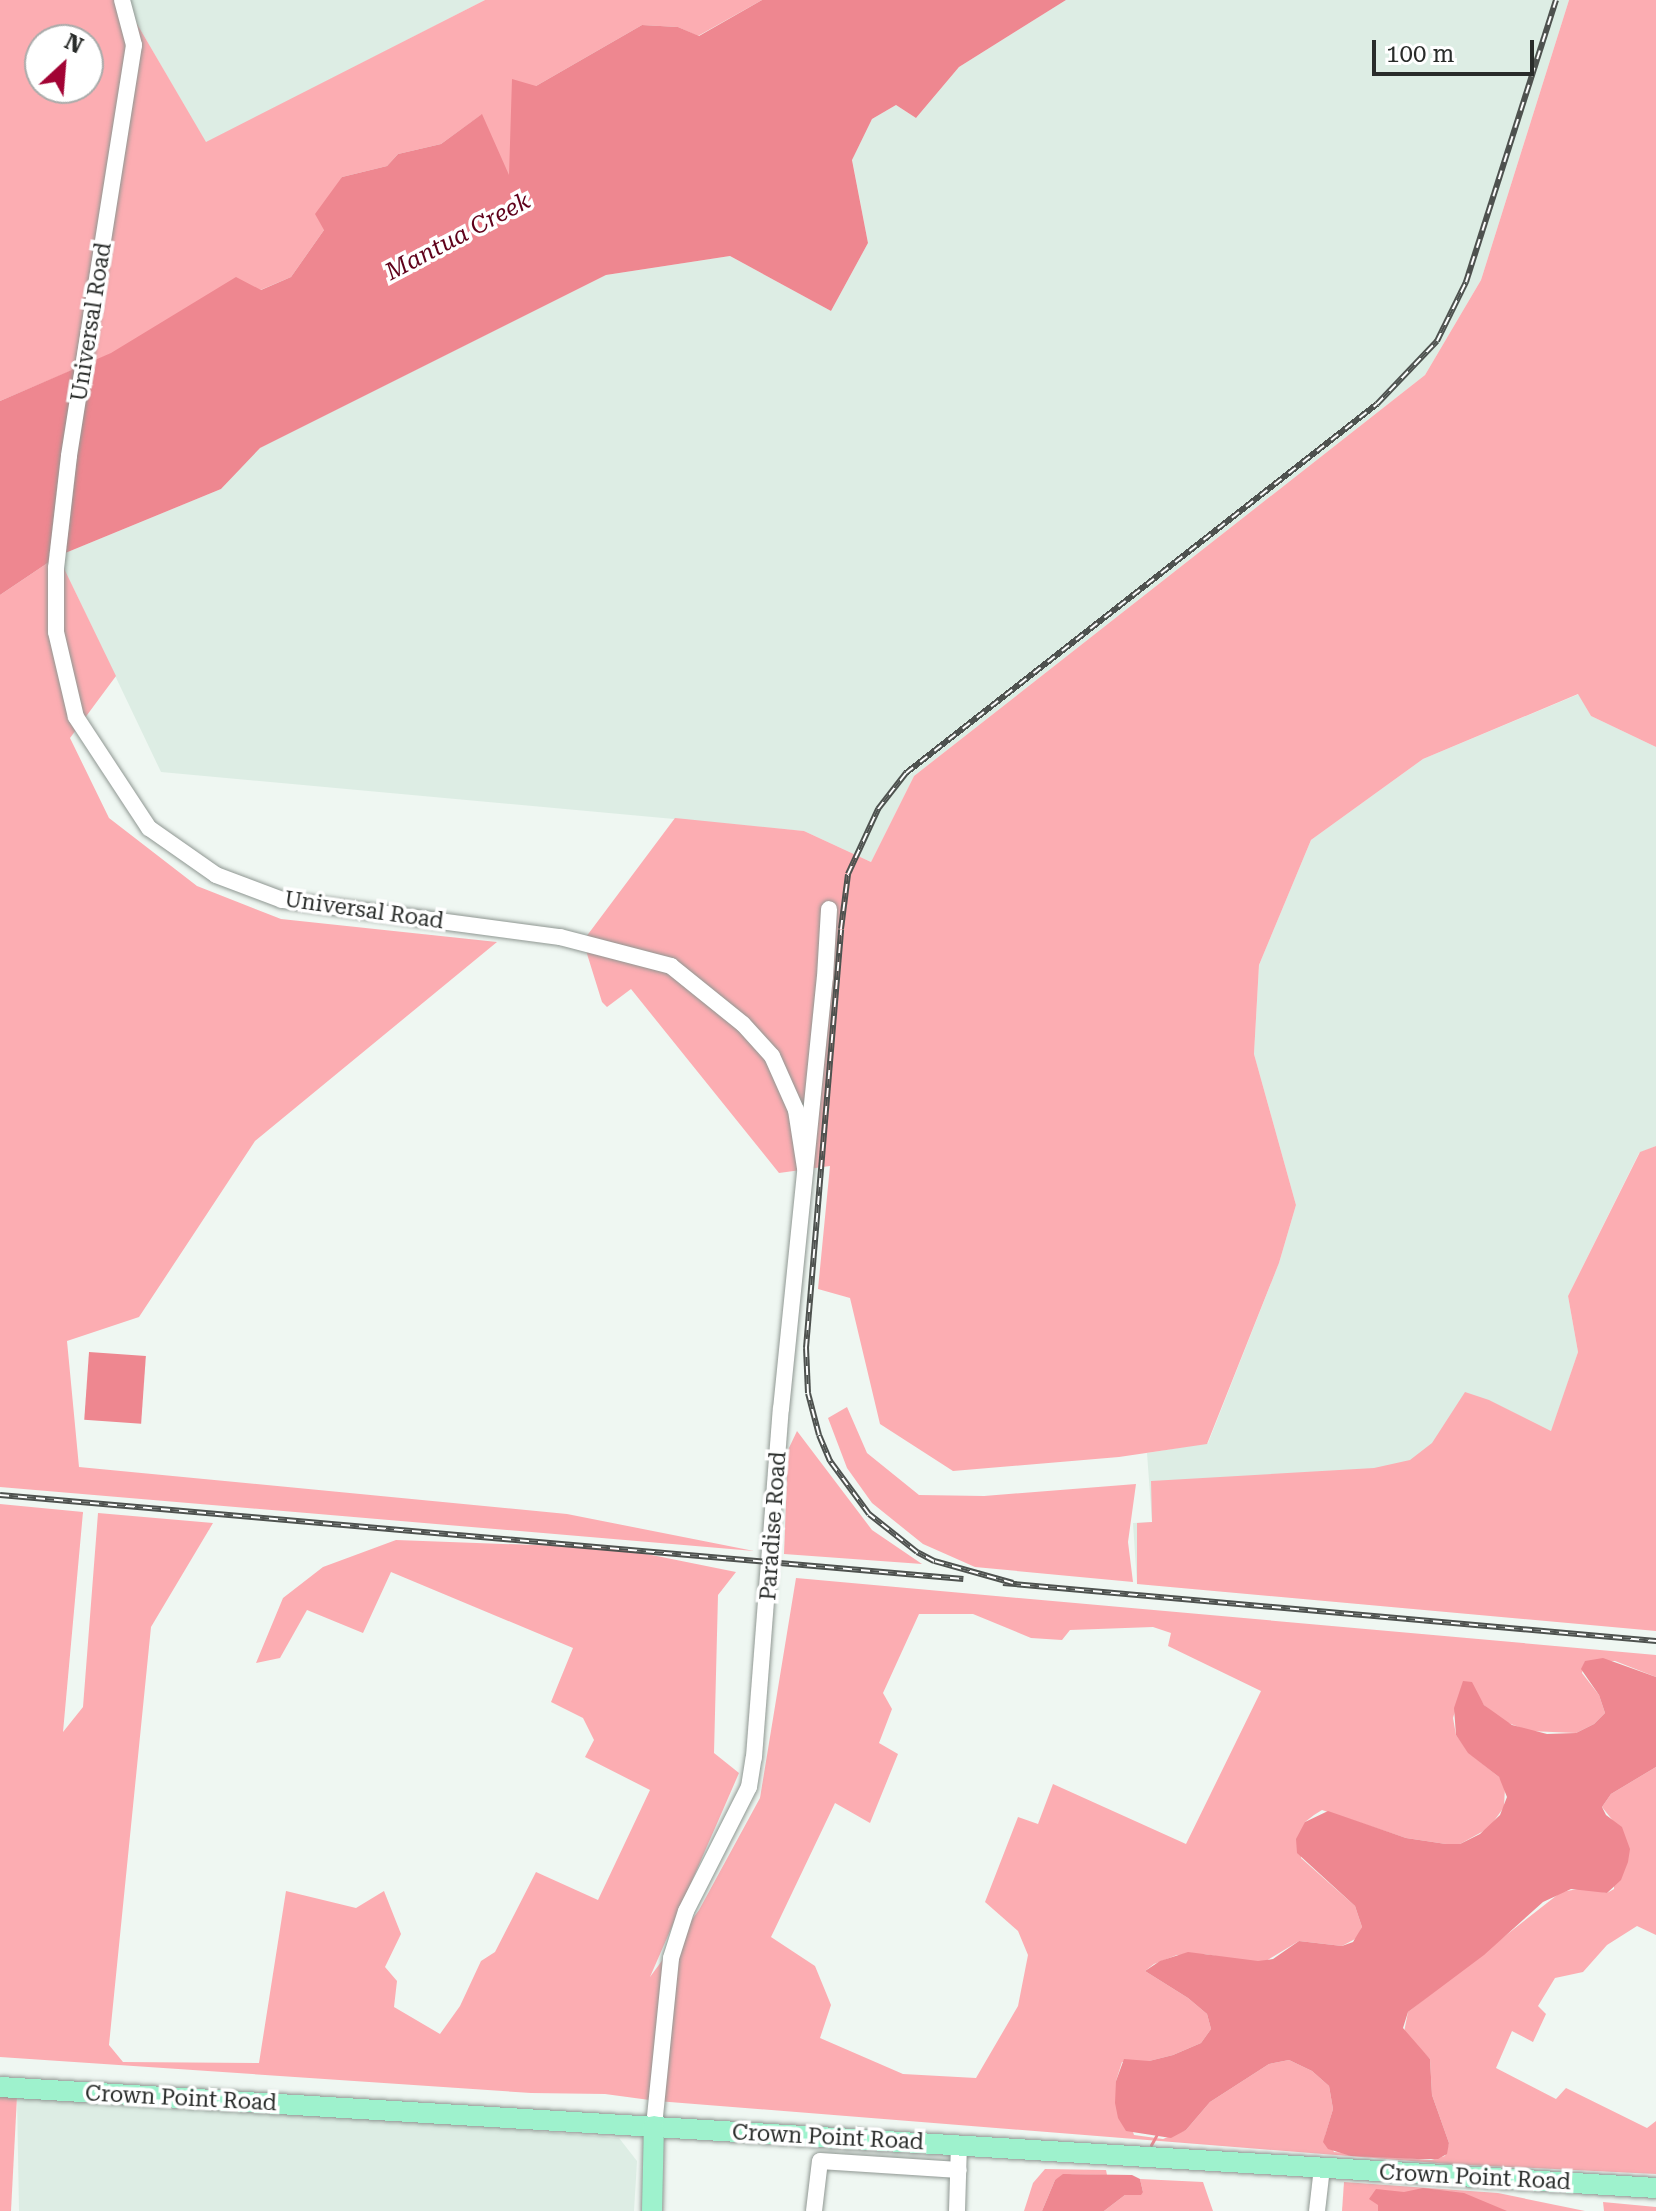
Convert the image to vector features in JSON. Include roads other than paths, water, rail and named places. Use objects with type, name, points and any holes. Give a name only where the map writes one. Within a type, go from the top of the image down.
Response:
[{"type":"main road","name":"Crown Point Road","points":[[0,2087],[1656,2188]]},
{"type":"main road","points":[[652,2211],[654,2126]]},
{"type":"street","name":"Universal Road","points":[[122,0],[134,45],[56,568],[56,632],[76,717],[149,828],[216,875],[282,900],[560,937],[671,966],[743,1024],[772,1056],[796,1110],[805,1168]]},
{"type":"street","name":"Paradise Road","points":[[654,2126],[671,1958],[686,1911],[749,1787],[754,1757],[787,1339],[825,977],[829,909]]},
{"type":"street","points":[[957,2211],[959,2145]]},
{"type":"street","points":[[814,2211],[820,2161],[959,2170]]},
{"type":"street","points":[[1317,2211],[1322,2168]]},
{"type":"water","name":"Mantua Creek","points":[[762,0],[1066,0],[959,67],[916,118],[896,105],[872,119],[852,160],[868,243],[831,311],[730,256],[606,275],[260,448],[221,489],[58,556],[0,595],[0,401],[111,353],[236,277],[261,290],[291,277],[324,230],[315,214],[342,177],[387,166],[398,154],[441,144],[482,114],[509,175],[512,79],[536,86],[642,25],[678,27],[699,36]]},
{"type":"water","points":[[89,1352],[146,1356],[141,1424],[84,1420]]},
{"type":"water","points":[[1603,1658],[1656,1677],[1656,1767],[1611,1794],[1602,1807],[1606,1815],[1622,1827],[1630,1849],[1628,1862],[1621,1880],[1607,1893],[1571,1889],[1543,1902],[1484,1955],[1408,2012],[1403,2028],[1430,2059],[1432,2095],[1449,2143],[1447,2154],[1438,2159],[1417,2159],[1351,2156],[1328,2149],[1323,2142],[1333,2109],[1329,2086],[1312,2071],[1289,2060],[1269,2064],[1210,2102],[1186,2130],[1171,2138],[1126,2131],[1118,2118],[1115,2103],[1116,2081],[1124,2059],[1149,2061],[1173,2055],[1201,2043],[1211,2029],[1207,2014],[1145,1971],[1160,1961],[1188,1952],[1258,1961],[1273,1959],[1299,1941],[1342,1946],[1353,1942],[1362,1927],[1355,1906],[1297,1853],[1296,1839],[1305,1822],[1328,1811],[1406,1838],[1460,1844],[1480,1834],[1500,1815],[1507,1797],[1499,1777],[1468,1753],[1456,1735],[1454,1708],[1463,1681],[1472,1682],[1484,1705],[1512,1725],[1547,1734],[1576,1733],[1594,1724],[1605,1713],[1599,1695],[1581,1669],[1585,1661]]},
{"type":"water","points":[[1063,2174],[1132,2175],[1140,2179],[1143,2192],[1141,2195],[1125,2195],[1104,2211],[1042,2211],[1055,2180]]},
{"type":"water","points":[[1423,2188],[1464,2193],[1507,2211],[1378,2211],[1378,2205],[1369,2199],[1376,2189],[1404,2192]]},
{"type":"waterway","points":[[1151,2145],[1157,2134]]},
{"type":"railway","points":[[1013,1583],[934,1561],[917,1552],[869,1514],[830,1461],[819,1435],[808,1393],[806,1348],[848,874],[878,809],[906,773],[1377,404],[1437,341],[1466,282],[1556,0]]},
{"type":"railway","points":[[0,1495],[963,1579]]},
{"type":"railway","points":[[1003,1583],[1656,1641]]}]
